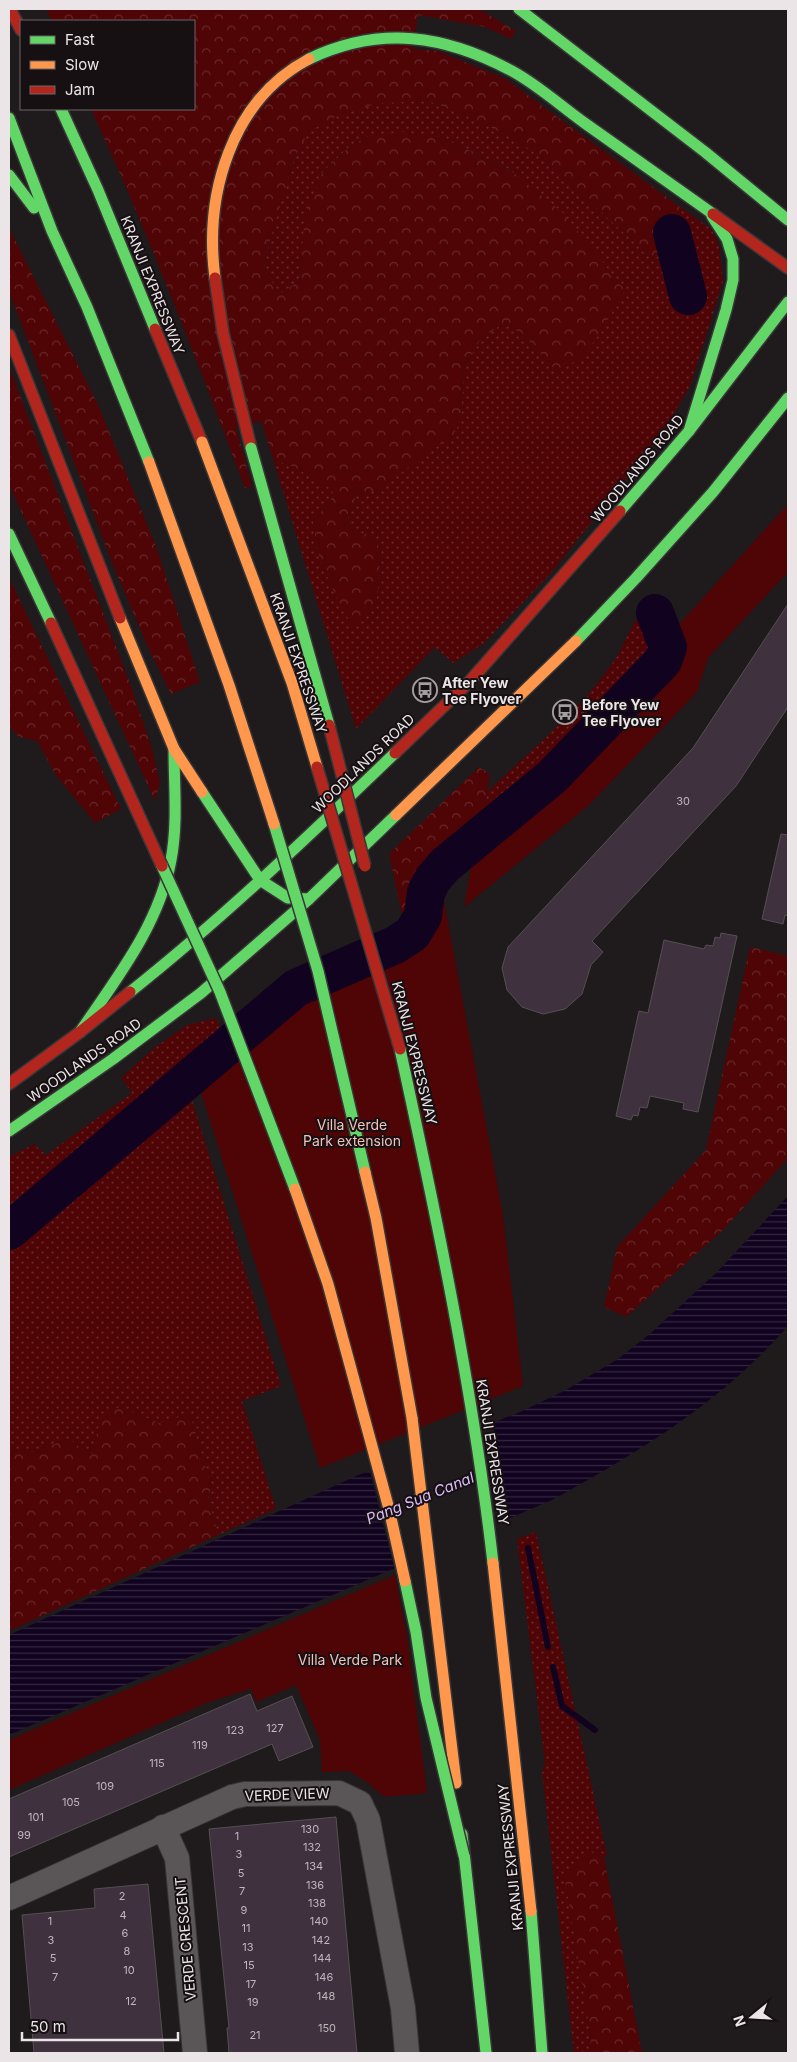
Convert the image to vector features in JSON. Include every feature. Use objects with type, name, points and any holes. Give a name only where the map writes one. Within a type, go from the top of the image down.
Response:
[{"type":"main road","points":[[10,9],[20,28]]},
{"type":"main road","points":[[519,9],[705,152],[788,220]]},
{"type":"main road","points":[[368,882],[356,825],[251,448],[232,371],[218,298],[214,259],[213,218],[219,177],[232,141],[252,107],[276,81],[306,60],[337,48],[370,40],[403,38],[437,41],[476,53],[514,72],[788,268]]},
{"type":"main road","name":"KRANJI EXPRESSWAY","points":[[61,110],[98,190],[202,442],[292,683],[364,920],[400,1049],[437,1221],[466,1376],[487,1512],[529,1885],[542,2053]]},
{"type":"main road","points":[[9,118],[52,231],[87,307],[149,462],[229,685],[287,864],[318,971],[376,1218],[412,1418],[486,2053]]},
{"type":"main road","points":[[705,152],[769,188]]},
{"type":"main road","points":[[9,175],[52,231]]},
{"type":"main road","points":[[689,431],[726,310],[733,280],[733,259],[727,239],[708,209]]},
{"type":"main road","name":"WOODLANDS ROAD","points":[[9,1084],[80,1032],[170,960],[314,831],[470,681],[537,607],[689,431],[788,302]]},
{"type":"main road","points":[[9,334],[100,569],[174,749],[260,880],[288,898],[309,899]]},
{"type":"main road","name":"WOODLANDS ROAD","points":[[9,1131],[113,1059],[201,993],[309,899],[570,647],[616,599],[713,492],[788,398]]},
{"type":"main road","points":[[9,534],[216,983],[254,1077],[308,1222],[328,1284],[392,1517],[416,1632],[426,1698],[464,1856]]},
{"type":"main road","points":[[80,1032],[144,935],[162,898],[170,867],[175,832],[174,749]]},
{"type":"main road","points":[[380,938],[400,1049]]},
{"type":"main road","points":[[170,960],[183,955],[198,959],[207,973],[208,980],[201,993]]},
{"type":"street","name":"VERDE VIEW","points":[[9,1898],[232,1797],[245,1794],[339,1793],[360,1804],[368,1820],[403,2008],[408,2053]]},
{"type":"street","name":"VERDE CRESCENT","points":[[164,1827],[177,1858],[196,2053]]},
{"type":"green space","points":[[46,9],[479,9],[516,31],[511,39],[485,27],[418,15],[413,49],[438,51],[506,79],[679,206],[685,223],[683,235],[653,260],[550,164],[517,140],[429,101],[379,103],[337,116],[308,133],[294,158],[268,247],[264,269],[280,294],[299,281],[305,217],[322,173],[350,146],[369,136],[402,132],[441,137],[510,170],[563,213],[625,290],[586,353],[558,373],[523,334],[503,323],[480,340],[464,367],[461,421],[453,435],[379,489],[356,496],[348,517],[354,532],[370,535],[381,550],[376,608],[352,625],[334,593],[317,550],[313,521],[331,501],[333,490],[294,467],[273,459],[261,421],[236,428],[252,487],[245,488],[171,297],[91,110],[195,110],[195,20],[52,20]]},
{"type":"green space","points":[[429,101],[517,140],[550,164],[653,260],[679,206],[711,229],[719,245],[723,281],[690,386],[662,434],[550,574],[483,644],[453,663],[435,647],[356,729],[273,459],[294,467],[334,490],[331,501],[313,521],[317,550],[334,593],[376,608],[381,550],[370,535],[354,532],[348,517],[356,496],[379,489],[461,421],[464,367],[480,340],[503,323],[523,334],[558,373],[511,170],[441,137],[369,136],[350,146],[322,173],[301,260],[299,281],[280,294],[264,269],[276,218],[289,176],[302,141],[309,132],[333,117],[362,107],[385,102]]},
{"type":"green space","points":[[9,228],[99,407],[157,549],[200,682],[171,694],[146,643],[113,565],[9,291]]},
{"type":"green space","points":[[9,367],[131,686],[153,752],[160,783],[155,801],[9,485]]},
{"type":"green space","points":[[788,504],[788,572],[708,658],[697,692],[588,806],[464,907],[471,867],[569,781],[669,677],[681,646],[675,629]]},
{"type":"green space","points":[[9,578],[121,809],[95,823],[55,774],[37,741],[19,737],[9,726]]},
{"type":"green space","points":[[640,616],[651,641],[652,661],[650,668],[548,770],[466,837],[484,812],[487,792],[555,729],[587,695],[616,658],[637,618]]},
{"type":"green space","points":[[479,767],[490,774],[484,812],[466,837],[439,860],[424,876],[414,915],[405,929],[389,854]]},
{"type":"green space","name":"Villa Verde Park extension","points":[[444,901],[503,1215],[523,1386],[320,1468],[199,1086],[304,999],[406,956],[428,940],[437,925]]},
{"type":"green space","points":[[750,947],[788,956],[788,1158],[725,1228],[626,1317],[604,1307],[617,1247],[706,1150]]},
{"type":"green space","points":[[216,1018],[225,1039],[9,1219],[9,1157],[34,1144],[46,1155],[132,1093],[121,1078],[154,1048],[187,1025]]},
{"type":"green space","points":[[190,1094],[281,1386],[242,1401],[276,1509],[218,1535],[208,1497],[211,1487],[190,1415],[159,1423],[120,1407],[91,1456],[69,1439],[29,1453],[9,1448],[9,1249]]},
{"type":"green space","points":[[120,1407],[159,1423],[190,1414],[211,1487],[208,1497],[218,1535],[9,1631],[9,1448],[29,1453],[69,1439],[91,1456],[102,1414]]},
{"type":"green space","points":[[536,1532],[607,1856],[604,1857],[588,1851],[591,2038],[589,2053],[574,2053],[542,1771],[545,1763],[517,1539]]},
{"type":"green space","name":"Villa Verde Park","points":[[395,1575],[407,1637],[427,1793],[384,1797],[368,1783],[349,1771],[322,1772],[320,1740],[296,1685],[256,1702],[251,1689],[209,1702],[9,1790],[9,1740]]},
{"type":"green space","points":[[588,1851],[604,1857],[642,2053],[589,2053],[591,2038],[565,1880],[568,1872]]},
{"type":"water","name":"Pang Sua Canal","points":[[788,1196],[788,1326],[736,1378],[678,1424],[616,1464],[552,1500],[9,1735],[9,1635],[356,1476],[518,1413],[566,1390],[618,1359],[651,1333],[716,1273]]},
{"type":"pier","points":[[493,1420],[506,1521],[395,1571],[369,1468]]},
{"type":"building","points":[[788,604],[788,707],[736,786],[592,941],[603,952],[591,965],[582,994],[565,1009],[543,1014],[522,1007],[507,990],[502,968],[508,947],[693,748]]},
{"type":"building","points":[[781,834],[788,835],[788,916],[785,915],[783,924],[762,919]]},
{"type":"building","points":[[721,933],[737,936],[698,1112],[683,1109],[684,1103],[650,1096],[647,1108],[640,1107],[638,1116],[633,1115],[631,1120],[616,1116],[639,1011],[648,1013],[664,940],[704,949],[706,945],[713,946],[715,937],[720,938]]},
{"type":"building","points":[[250,1694],[257,1711],[292,1696],[313,1747],[279,1761],[272,1744],[9,1857],[9,1799]]},
{"type":"building","points":[[336,1817],[357,2053],[229,2053],[227,2028],[229,2028],[209,1829]]},
{"type":"building","points":[[148,1884],[164,2053],[34,2053],[22,1915],[95,1908],[94,1889]]},
{"type":"waterway","points":[[672,233],[688,296]]},
{"type":"waterway","points":[[9,1231],[296,988],[395,945],[412,934],[423,916],[426,892],[433,879],[445,865],[553,776],[663,661],[668,647],[655,613]]},
{"type":"waterway","points":[[528,1548],[548,1647]]},
{"type":"waterway","points":[[553,1667],[562,1706],[595,1730]]},
{"type":"traffic: fast","points":[[519,9],[705,152],[788,220]]},
{"type":"traffic: fast","points":[[309,59],[336,48],[362,41],[387,38],[437,42],[462,49],[512,71],[531,83],[713,214]]},
{"type":"traffic: fast","points":[[61,110],[98,190],[155,329]]},
{"type":"traffic: fast","points":[[9,118],[52,231],[87,307],[149,462]]},
{"type":"traffic: fast","points":[[9,175],[34,208]]},
{"type":"traffic: fast","points":[[689,431],[726,310],[733,280],[733,259],[727,239],[712,216]]},
{"type":"traffic: fast","points":[[620,511],[689,431],[788,302]]},
{"type":"traffic: fast","points":[[576,641],[636,578],[713,492],[788,398]]},
{"type":"traffic: fast","points":[[251,448],[329,725]]},
{"type":"traffic: fast","points":[[9,534],[51,623]]},
{"type":"traffic: fast","points":[[80,1032],[134,951],[157,907],[165,884],[171,860],[174,832],[174,749]]},
{"type":"traffic: fast","points":[[130,992],[199,935],[395,753]]},
{"type":"traffic: fast","points":[[202,792],[260,880],[288,898],[309,899]]},
{"type":"traffic: fast","points":[[9,1131],[113,1059],[201,993],[309,899],[396,815]]},
{"type":"traffic: fast","points":[[274,824],[318,971],[365,1172]]},
{"type":"traffic: fast","points":[[162,866],[220,992],[295,1189]]},
{"type":"traffic: fast","points":[[400,1049],[465,1369],[493,1563]]},
{"type":"traffic: fast","points":[[405,1581],[416,1632],[426,1698],[464,1856]]},
{"type":"traffic: fast","points":[[462,1834],[486,2053]]},
{"type":"traffic: fast","points":[[531,1911],[542,2053]]},
{"type":"traffic: slow","points":[[215,278],[214,215],[219,183],[229,153],[242,124],[260,99],[282,77],[309,59]]},
{"type":"traffic: slow","points":[[202,442],[292,683],[317,767]]},
{"type":"traffic: slow","points":[[149,462],[229,685],[274,824]]},
{"type":"traffic: slow","points":[[120,618],[174,749],[202,792]]},
{"type":"traffic: slow","points":[[396,815],[576,641]]},
{"type":"traffic: slow","points":[[365,1172],[376,1218],[412,1418]]},
{"type":"traffic: slow","points":[[295,1189],[328,1284],[389,1509],[405,1581]]},
{"type":"traffic: slow","points":[[412,1418],[456,1783]]},
{"type":"traffic: slow","points":[[493,1563],[531,1911]]},
{"type":"traffic: jam","points":[[10,9],[20,28]]},
{"type":"traffic: jam","points":[[713,214],[788,268]]},
{"type":"traffic: jam","points":[[215,278],[223,333],[251,448]]},
{"type":"traffic: jam","points":[[155,329],[202,442]]},
{"type":"traffic: jam","points":[[9,335],[120,618]]},
{"type":"traffic: jam","points":[[395,753],[470,681],[620,511]]},
{"type":"traffic: jam","points":[[51,623],[162,866]]},
{"type":"traffic: jam","points":[[329,725],[365,866]]},
{"type":"traffic: jam","points":[[317,767],[400,1049]]},
{"type":"traffic: jam","points":[[9,1084],[80,1032],[130,992]]},
{"type":"place","name":"After Yew Tee Flyover","points":[[425,690]]},
{"type":"place","name":"Before Yew Tee Flyover","points":[[565,712]]}]
